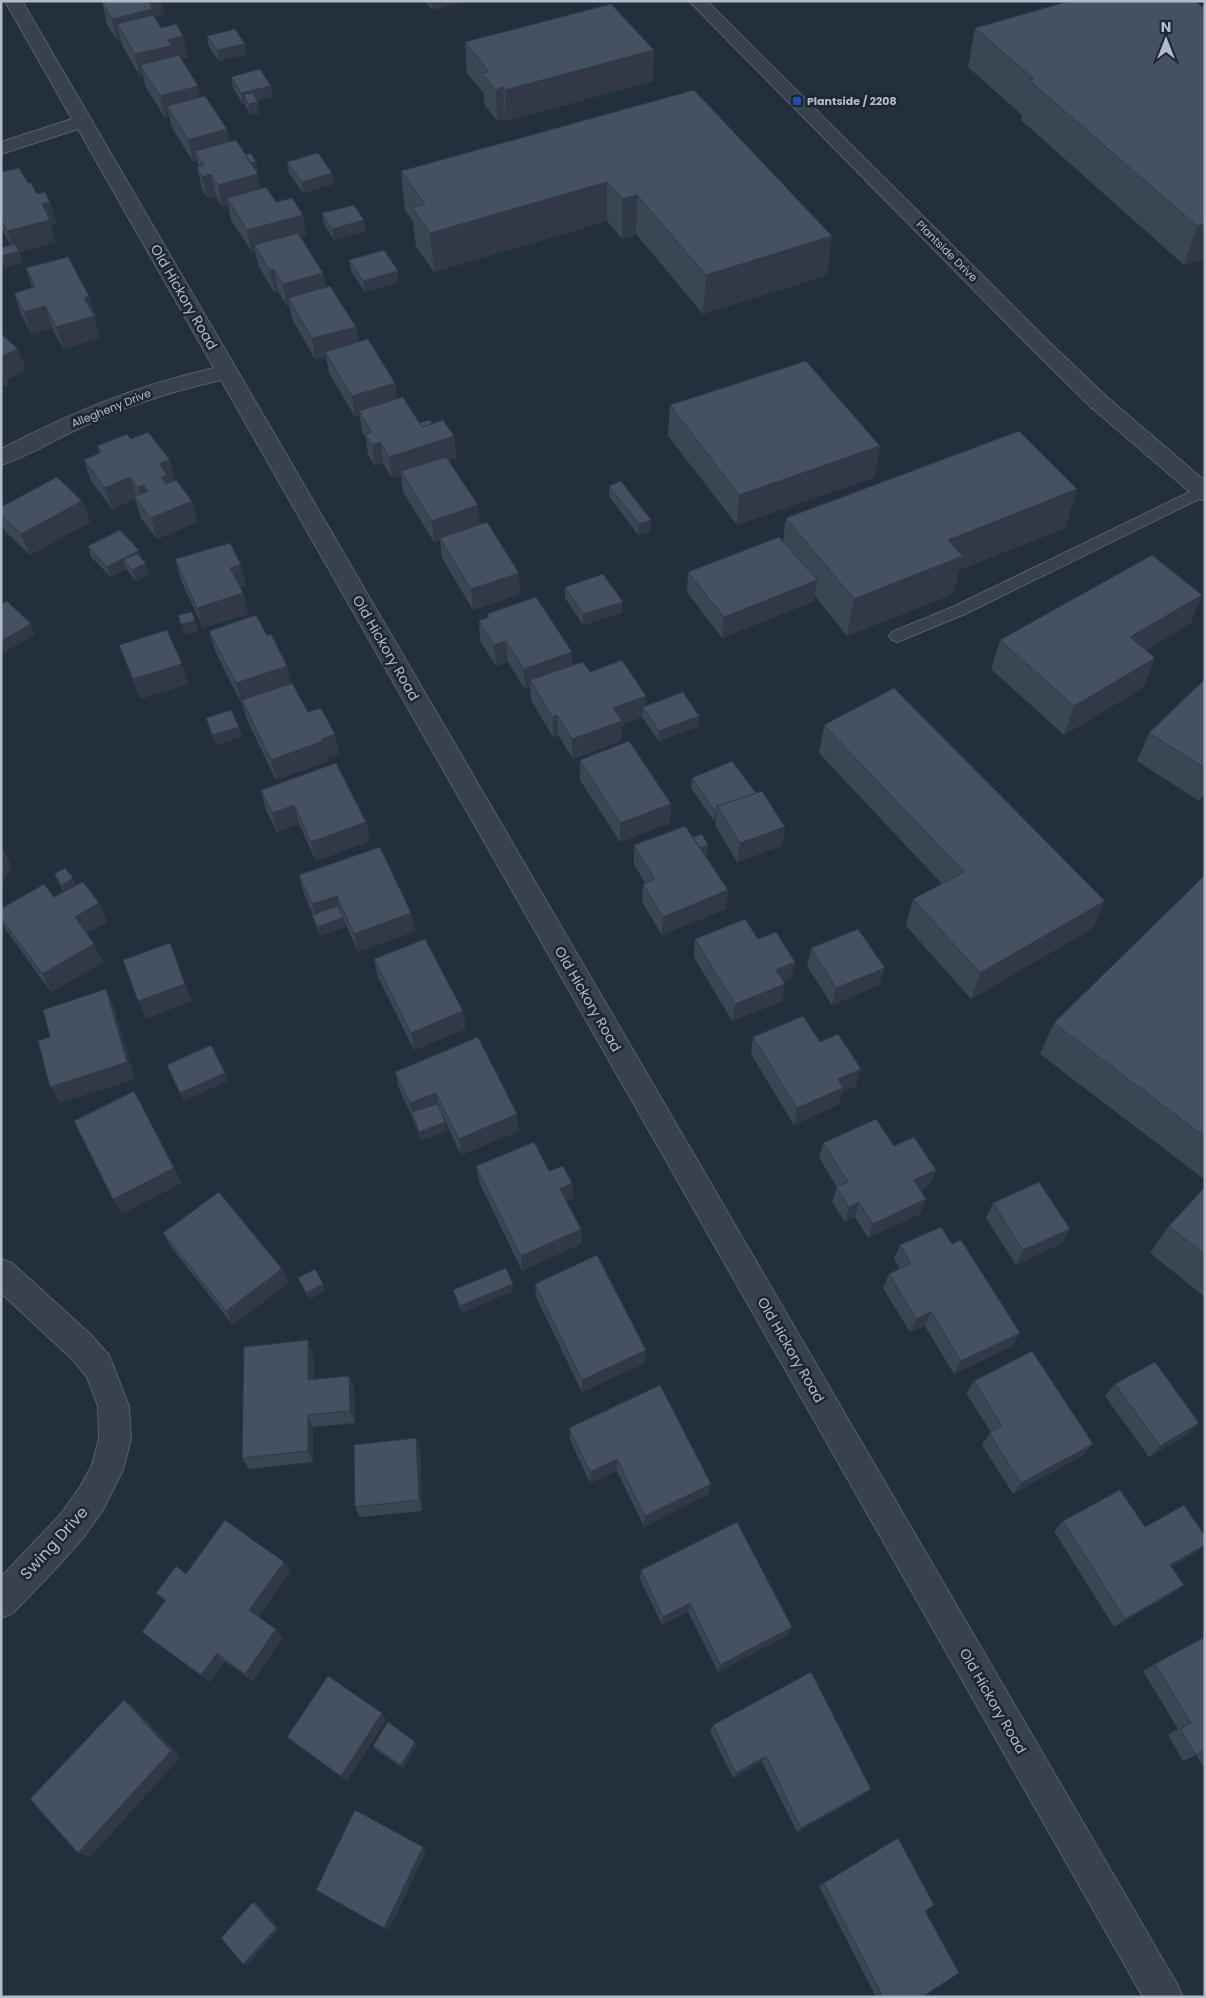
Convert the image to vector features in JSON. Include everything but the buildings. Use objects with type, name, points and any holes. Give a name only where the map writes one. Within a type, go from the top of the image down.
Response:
[{"type":"street","name":"Old Hickory Road","points":[[13,1],[1164,1997]]},
{"type":"street","name":"Plantside Drive","points":[[697,1],[1043,348],[1100,403],[1204,492]]},
{"type":"street","points":[[1,148],[82,122]]},
{"type":"street","name":"Allegheny Drive","points":[[1,458],[38,438],[124,400],[170,385],[227,372]]},
{"type":"street","name":"Swing Drive","points":[[1,1273],[82,1349],[101,1371],[112,1398],[115,1429],[113,1454],[101,1486],[74,1525],[1,1601]]},
{"type":"lane","points":[[897,636],[960,610],[1204,492]]},
{"type":"place","name":"Plantside / 2208","points":[[797,101]]}]
